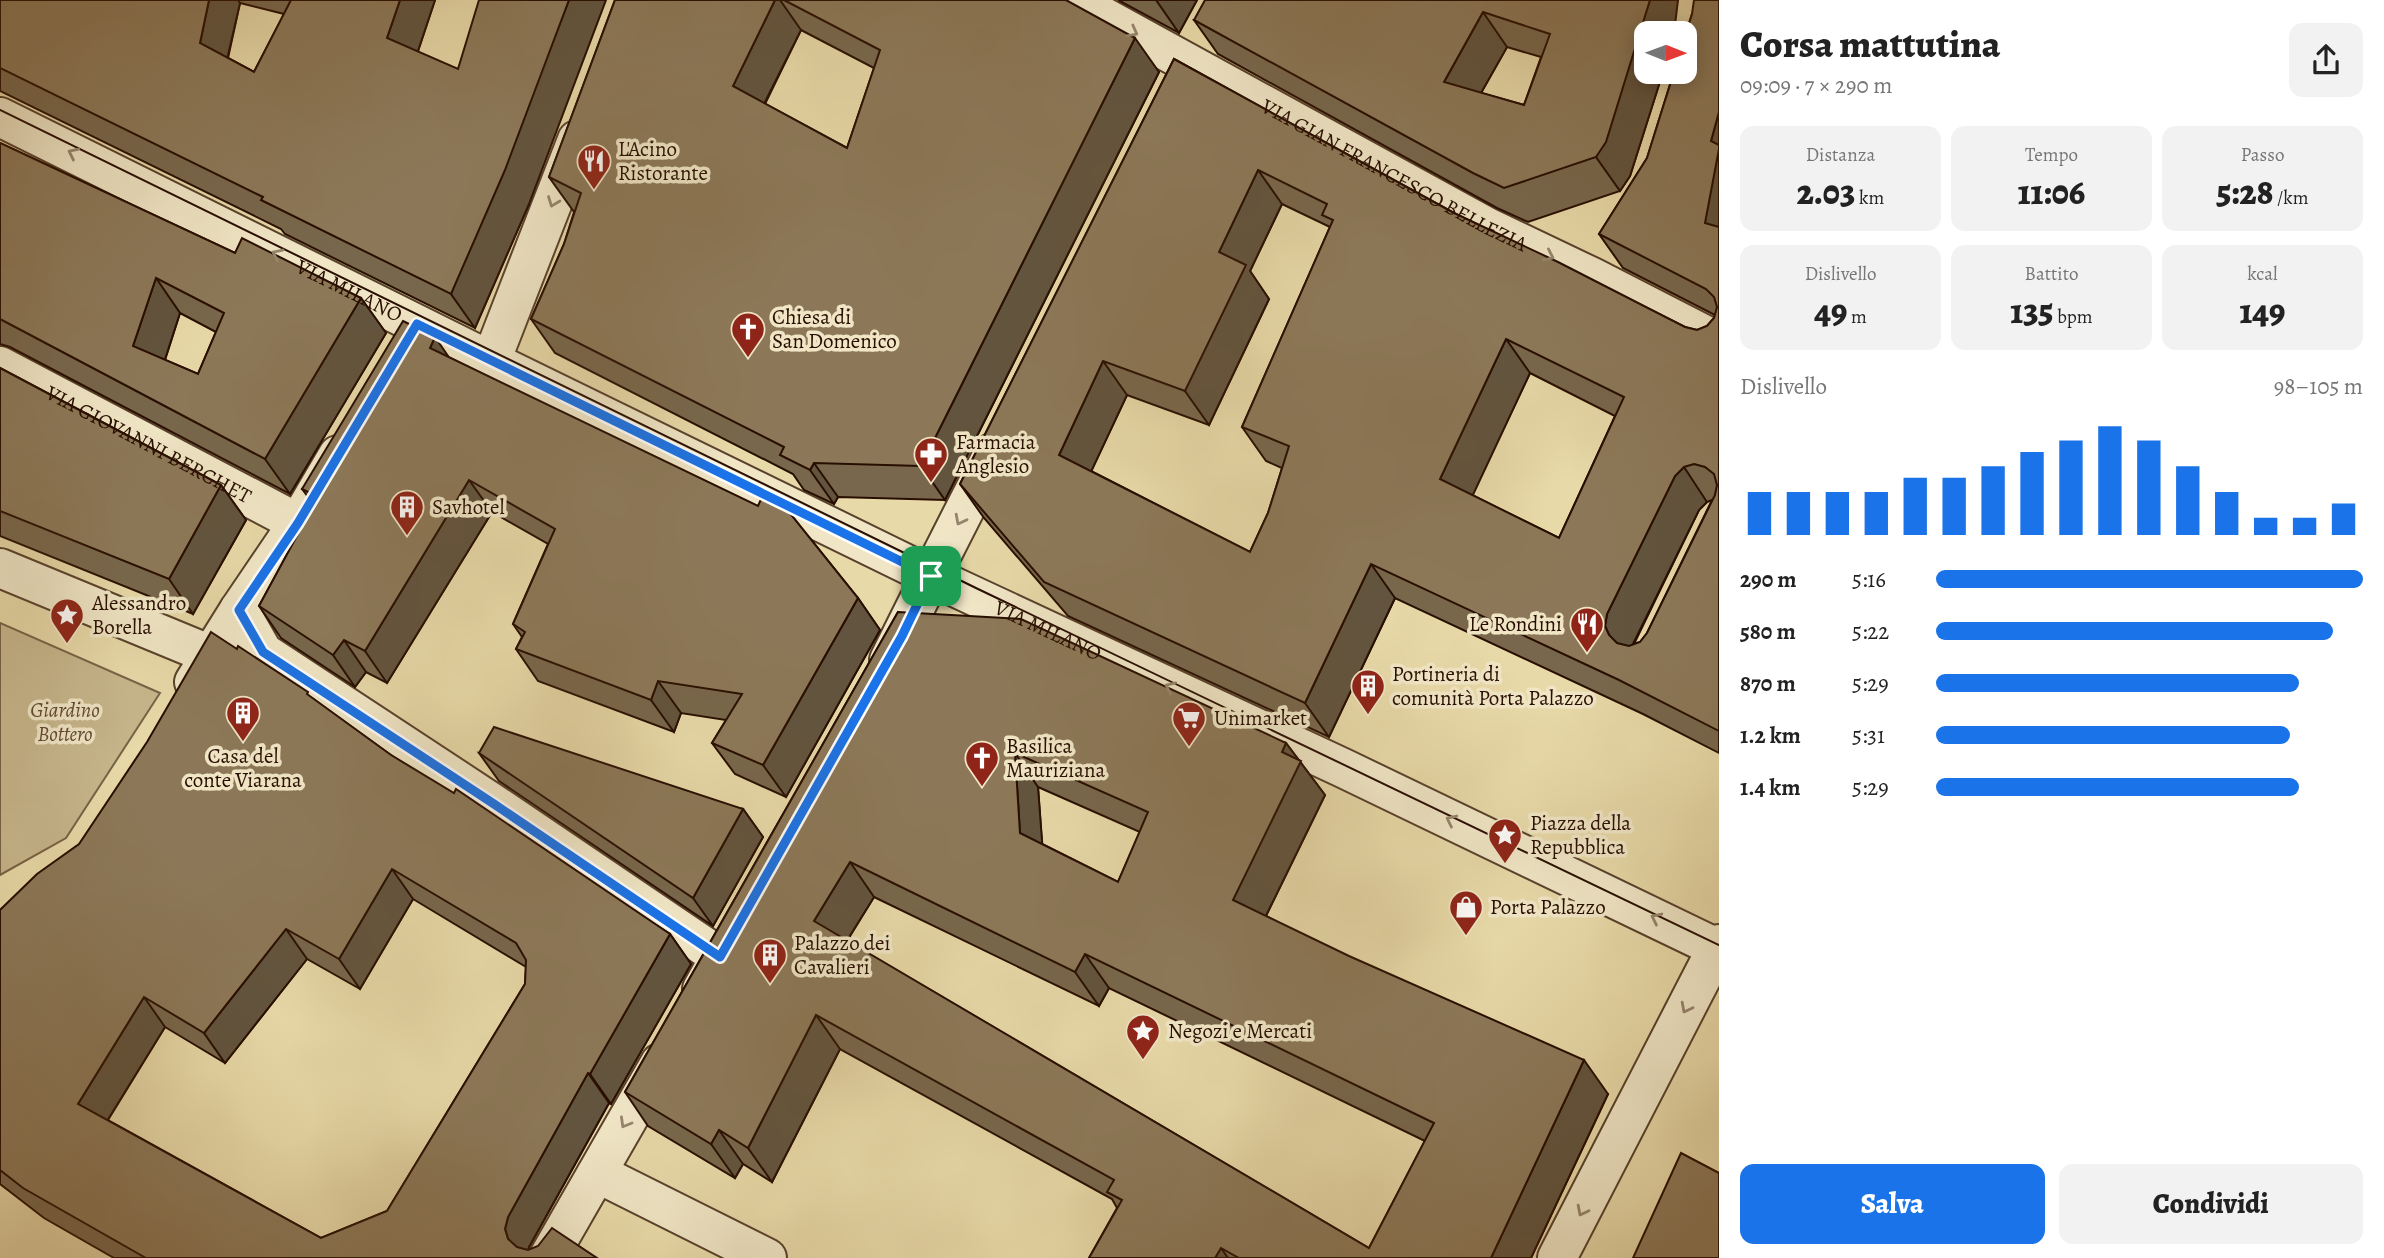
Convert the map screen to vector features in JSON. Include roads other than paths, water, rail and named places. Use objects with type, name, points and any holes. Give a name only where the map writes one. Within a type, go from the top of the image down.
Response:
[{"type":"street","name":"VIA GIAN FRANCESCO BELLEZIA","points":[[1073,0],[1197,47],[1487,227],[1592,276],[1719,342]]},
{"type":"street","points":[[1170,99],[1197,47]]},
{"type":"street","points":[[491,361],[587,113]]},
{"type":"street","name":"VIA MILANO","points":[[0,117],[408,339],[491,361],[931,576],[1718,946]]},
{"type":"street","points":[[1592,276],[1614,242]]},
{"type":"street","name":"VIA GIOVANNI BERCHET","points":[[0,366],[298,523]]},
{"type":"street","points":[[875,684],[902,636],[1011,419]]},
{"type":"street","points":[[174,717],[239,610],[298,523],[353,430]]},
{"type":"street","points":[[0,568],[211,655]]},
{"type":"street","points":[[239,610],[263,652],[720,957]]},
{"type":"street","points":[[548,1258],[739,923]]},
{"type":"street","points":[[1557,1258],[1718,946]]},
{"type":"street","points":[[597,1173],[766,1258]]},
{"type":"tram line","points":[[0,110],[978,589],[1719,945]]},
{"type":"place","name":"L'Acino Ristorante","points":[[594,191]]},
{"type":"place","name":"Chiesa di San Domenico","points":[[748,359]]},
{"type":"place","name":"Farmacia Anglesio","points":[[931,484]]},
{"type":"place","name":"Savhotel","points":[[407,537]]},
{"type":"place","name":"Alessandro Borella","points":[[67,645]]},
{"type":"place","name":"Le Rondini","points":[[1587,654]]},
{"type":"place","name":"Portineria di comunità Porta Palazzo","points":[[1368,716]]},
{"type":"place","name":"Casa del conte Viarana","points":[[243,743]]},
{"type":"place","name":"Unimarket","points":[[1189,748]]},
{"type":"place","name":"Basilica Mauriziana","points":[[982,788]]},
{"type":"place","name":"Piazza della Repubblica","points":[[1505,865]]},
{"type":"place","name":"Porta Palazzo","points":[[1466,937]]},
{"type":"place","name":"Palazzo dei Cavalieri","points":[[770,985]]},
{"type":"place","name":"Negozi e Mercati","points":[[1143,1061]]},
{"type":"park label","name":"Giardino Bottero","points":[[65,722]]}]
